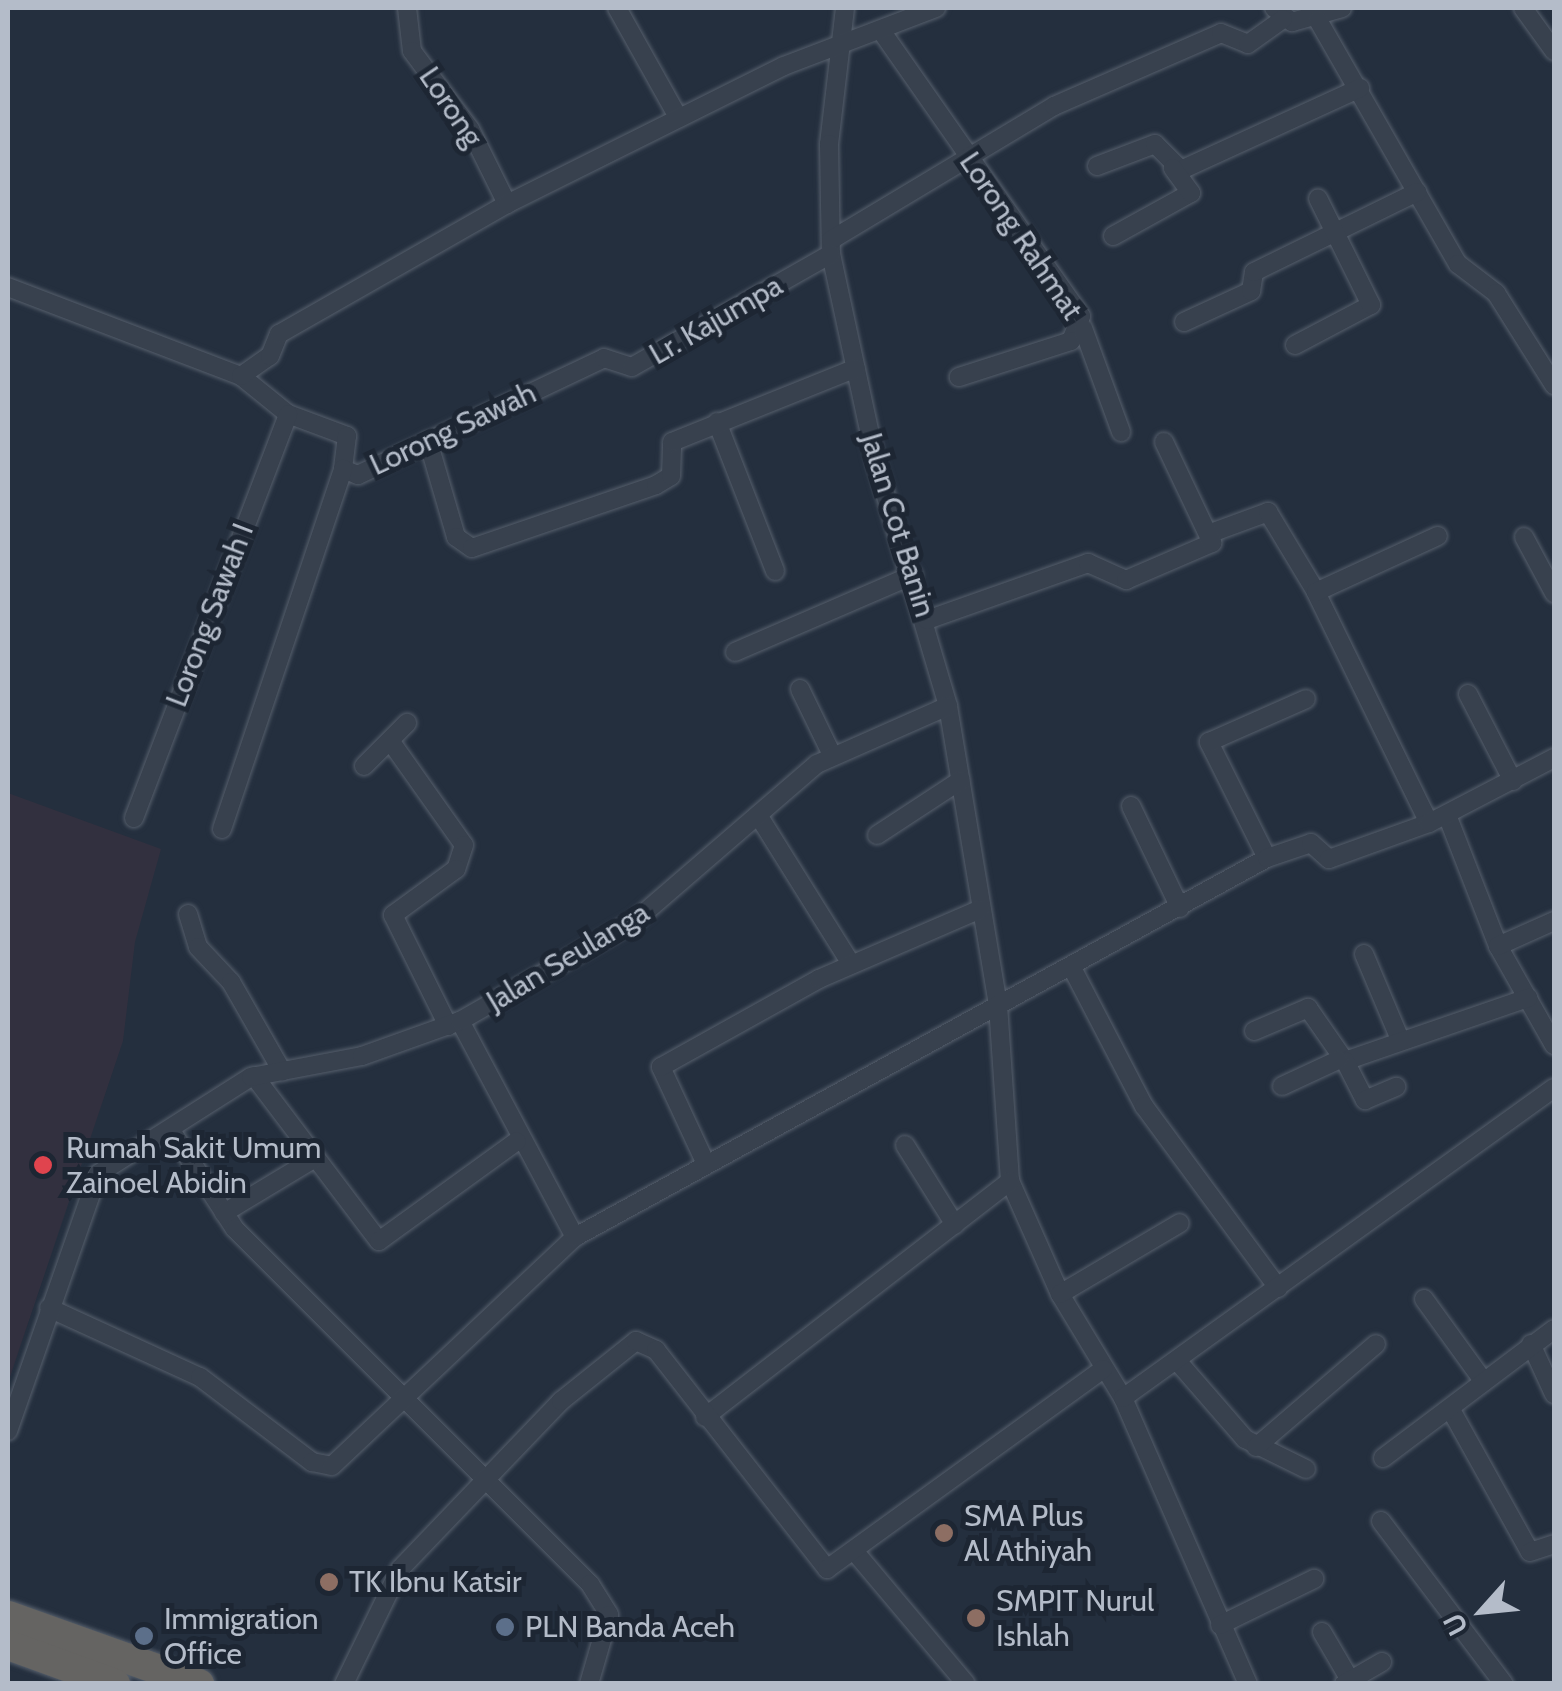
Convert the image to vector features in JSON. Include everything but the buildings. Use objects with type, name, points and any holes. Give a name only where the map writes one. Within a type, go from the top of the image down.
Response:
[{"type":"highway","points":[[8,1616],[199,1684]]},
{"type":"highway","points":[[8,1645],[115,1684]]},
{"type":"street","name":"Lorong","points":[[407,8],[412,51],[470,129],[507,204]]},
{"type":"street","points":[[617,8],[678,117]]},
{"type":"street","name":"Jalan Cot Banin","points":[[845,8],[828,144],[831,247],[856,368],[928,620],[948,706],[998,1005],[1010,1181],[1060,1294],[1123,1398],[1248,1684]]},
{"type":"street","points":[[241,376],[270,356],[279,334],[507,204],[678,117],[842,42],[882,32],[936,8]]},
{"type":"street","points":[[1279,13],[1318,20],[1342,8]]},
{"type":"street","points":[[1524,8],[1554,51]]},
{"type":"street","name":"Lr. Kajumpa","points":[[598,360],[632,367],[831,247],[967,156],[1054,106],[1221,33],[1248,44],[1279,13]]},
{"type":"street","points":[[1318,20],[1464,272],[1496,294],[1547,352],[1554,386]]},
{"type":"street","name":"Lorong Rahmat","points":[[882,32],[1082,328],[1071,341],[960,377]]},
{"type":"street","points":[[1173,168],[1360,88]]},
{"type":"street","points":[[1097,166],[1155,144],[1190,192],[1113,236]]},
{"type":"street","points":[[1184,322],[1251,290],[1254,272],[1418,192]]},
{"type":"street","points":[[1294,345],[1371,306],[1318,198]]},
{"type":"street","name":"Lorong Sawah","points":[[8,287],[241,376],[288,414],[348,436],[343,469],[358,474],[598,360]]},
{"type":"street","points":[[1082,328],[1121,432]]},
{"type":"street","points":[[428,441],[456,536],[472,548],[667,480],[670,445],[717,422],[856,368]]},
{"type":"street","name":"Lorong Sawah I","points":[[134,818],[288,414]]},
{"type":"street","points":[[717,422],[775,571]]},
{"type":"street","points":[[928,620],[1088,563],[1126,580],[1212,543],[1164,442]]},
{"type":"street","points":[[222,829],[343,469]]},
{"type":"street","points":[[1210,532],[1268,512],[1316,592],[1428,823]]},
{"type":"street","points":[[1316,592],[1438,536]]},
{"type":"street","points":[[1524,538],[1554,593]]},
{"type":"street","points":[[734,652],[913,575]]},
{"type":"street","points":[[800,689],[832,755]]},
{"type":"street","points":[[1468,694],[1513,781]]},
{"type":"street","points":[[1267,858],[1208,742],[1306,699]]},
{"type":"street","name":"Jalan Seulanga","points":[[254,1076],[454,1023],[614,936],[832,755],[948,706]]},
{"type":"street","points":[[364,766],[407,724]]},
{"type":"street","points":[[391,742],[465,852],[393,915],[516,1141],[574,1238]]},
{"type":"street","points":[[49,1308],[200,1378],[312,1462],[332,1466],[574,1238],[1267,858],[1311,844],[1328,859],[1447,815],[1554,758]]},
{"type":"street","points":[[877,835],[962,780]]},
{"type":"street","points":[[1131,806],[1180,908]]},
{"type":"street","points":[[758,815],[852,964]]},
{"type":"street","points":[[1447,815],[1498,946],[1554,1045]]},
{"type":"street","points":[[706,1164],[661,1067],[852,964],[981,909]]},
{"type":"street","points":[[188,914],[198,947],[231,982],[282,1071]]},
{"type":"street","points":[[1498,946],[1554,921]]},
{"type":"street","points":[[1364,954],[1399,1036]]},
{"type":"street","points":[[1071,966],[1137,1096],[1278,1288]]},
{"type":"street","points":[[1282,1086],[1399,1036],[1528,998]]},
{"type":"street","points":[[1254,1031],[1308,1008],[1365,1100],[1396,1087]]},
{"type":"street","points":[[8,1431],[92,1183],[254,1076],[378,1241],[516,1141]]},
{"type":"street","points":[[1123,1398],[1180,1362],[1554,1088]]},
{"type":"street","points":[[170,1129],[224,1214],[602,1600],[608,1628],[589,1684]]},
{"type":"street","points":[[905,1145],[955,1225]]},
{"type":"street","points":[[224,1214],[315,1158]]},
{"type":"street","points":[[705,1417],[1010,1181]]},
{"type":"street","points":[[1060,1294],[1180,1223]]},
{"type":"street","points":[[1424,1299],[1484,1382]]},
{"type":"street","points":[[1382,1458],[1554,1329]]},
{"type":"street","points":[[344,1684],[400,1569],[484,1480],[636,1341],[651,1344],[823,1567],[855,1552],[1103,1369]]},
{"type":"street","points":[[1256,1447],[1376,1344]]},
{"type":"street","points":[[1532,1344],[1554,1394]]},
{"type":"street","points":[[1180,1362],[1256,1447],[1306,1469]]},
{"type":"street","points":[[1451,1410],[1534,1554],[1554,1544]]},
{"type":"street","points":[[1380,1521],[1504,1684]]},
{"type":"street","points":[[855,1552],[966,1684]]},
{"type":"street","points":[[1220,1624],[1314,1579]]},
{"type":"street","points":[[1322,1632],[1347,1682],[1382,1662]]},
{"type":"shaded area","name":"Rumah Sakit Umum Zainoel Abidin","points":[[8,793],[161,849],[135,942],[123,1041],[8,1383]]},
{"type":"place","name":"Rumah Sakit Umum Zainoel Abidin","points":[[43,1165]]},
{"type":"place","name":"SMA Plus Al Athiyah","points":[[944,1533]]},
{"type":"place","name":"TK Ibnu Katsir","points":[[329,1582]]},
{"type":"place","name":"SMPIT Nurul Ishlah","points":[[976,1618]]},
{"type":"place","name":"PLN Banda Aceh","points":[[505,1627]]},
{"type":"place","name":"Immigration Office","points":[[144,1636]]}]
